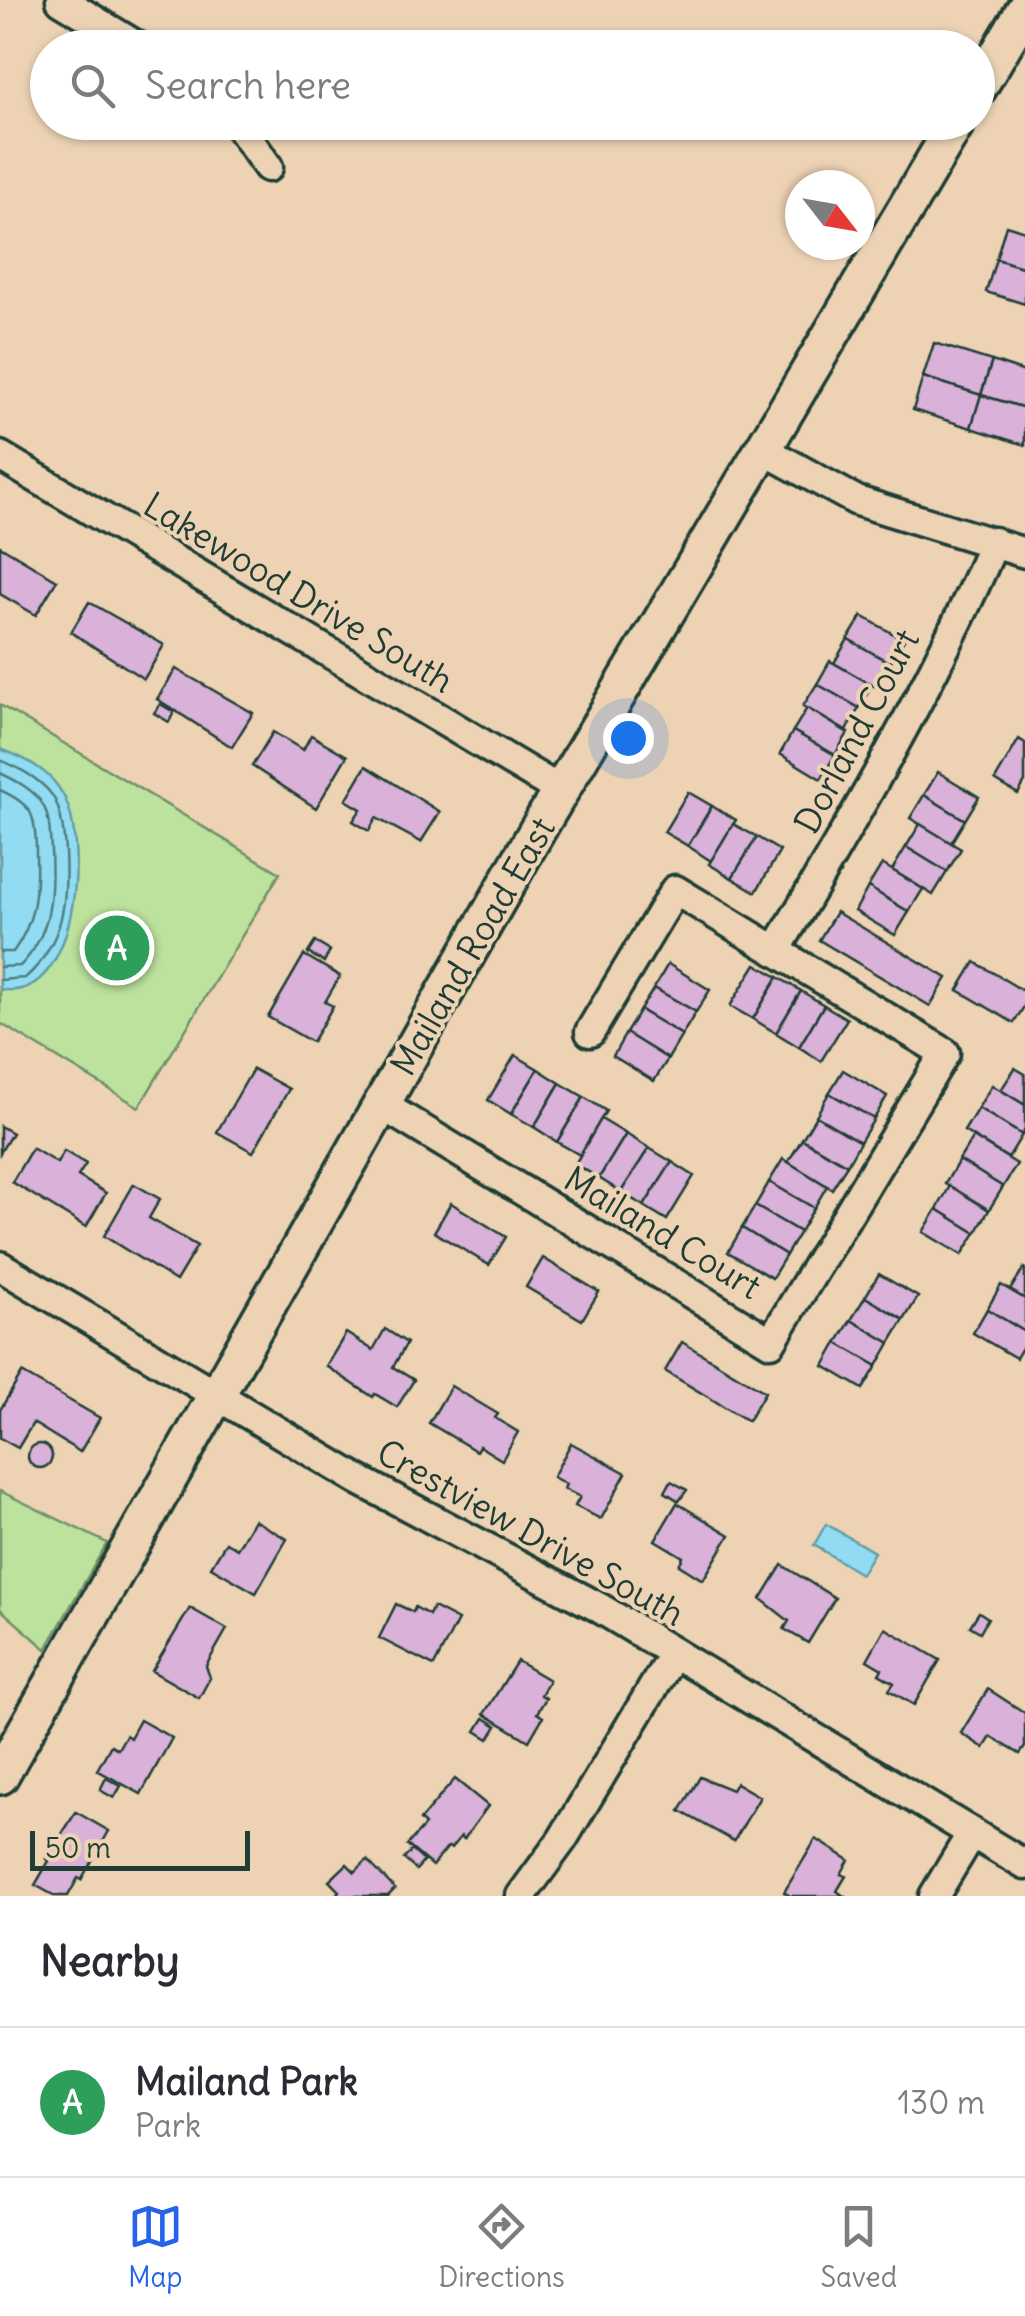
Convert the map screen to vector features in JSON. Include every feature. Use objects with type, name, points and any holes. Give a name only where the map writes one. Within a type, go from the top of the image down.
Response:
[{"type":"street","points":[[61,0],[110,30]]},
{"type":"street","points":[[995,59],[1025,9]]},
{"type":"street","points":[[249,140],[268,166]]},
{"type":"street","name":"Mailand Road East","points":[[0,1776],[560,792],[946,140]]},
{"type":"street","points":[[762,449],[857,501],[1025,553]]},
{"type":"street","name":"Lakewood Drive South","points":[[0,456],[560,792]]},
{"type":"street","name":"Dorland Court","points":[[776,950],[864,797],[966,606],[994,542]]},
{"type":"street","points":[[590,1032],[675,890],[776,950]]},
{"type":"street","name":"Mailand Court","points":[[382,1105],[770,1342],[945,1053],[776,950]]},
{"type":"street","name":"Crestview Drive South","points":[[0,1266],[359,1480],[535,1572],[674,1653],[1025,1864]]},
{"type":"street","points":[[521,1896],[562,1840],[674,1653]]},
{"type":"street","points":[[934,1896],[972,1833]]},
{"type":"green space","points":[[0,705],[280,873],[139,1107],[0,1023]]},
{"type":"green space","points":[[0,1491],[107,1543],[46,1649],[0,1609]]},
{"type":"water","points":[[0,749],[35,766],[62,793],[71,815],[75,879],[71,914],[47,972],[26,987],[0,989]]},
{"type":"water","points":[[826,1524],[874,1552],[861,1574],[814,1545]]},
{"type":"building","points":[[1006,225],[1025,231],[1025,268],[996,259]]},
{"type":"building","points":[[996,259],[1025,268],[1025,304],[986,292]]},
{"type":"building","points":[[934,343],[992,361],[981,395],[923,377]]},
{"type":"building","points":[[992,361],[1025,372],[1025,408],[981,395]]},
{"type":"building","points":[[923,377],[981,395],[971,428],[913,410]]},
{"type":"building","points":[[981,395],[1025,408],[1025,445],[971,428]]},
{"type":"building","points":[[0,546],[57,580],[36,615],[0,594]]},
{"type":"building","points":[[89,602],[164,645],[144,679],[71,632]]},
{"type":"building","points":[[862,616],[904,640],[890,663],[848,639]]},
{"type":"building","points":[[848,639],[890,663],[876,687],[834,663]]},
{"type":"building","points":[[830,661],[872,685],[859,708],[817,684]]},
{"type":"building","points":[[176,669],[253,713],[232,747],[157,699]]},
{"type":"building","points":[[817,684],[859,708],[846,731],[803,706]]},
{"type":"building","points":[[160,704],[174,712],[169,722],[154,713]]},
{"type":"building","points":[[807,708],[848,733],[835,755],[793,731]]},
{"type":"building","points":[[793,731],[835,755],[821,779],[780,754]]},
{"type":"building","points":[[273,732],[303,750],[311,735],[347,756],[316,808],[252,766]]},
{"type":"building","points":[[1019,739],[1025,743],[1025,782],[1018,794],[995,780]]},
{"type":"building","points":[[366,766],[440,812],[421,842],[376,818],[369,831],[353,821],[361,809],[346,800]]},
{"type":"building","points":[[938,772],[979,797],[965,820],[924,795]]},
{"type":"building","points":[[688,792],[712,806],[688,846],[664,832]]},
{"type":"building","points":[[924,795],[965,820],[951,843],[910,818]]},
{"type":"building","points":[[712,806],[736,820],[711,861],[688,846]]},
{"type":"building","points":[[733,824],[757,837],[732,878],[709,864]]},
{"type":"building","points":[[920,824],[961,849],[947,872],[906,847]]},
{"type":"building","points":[[757,837],[780,851],[756,892],[732,878]]},
{"type":"building","points":[[906,847],[947,872],[933,895],[892,870]]},
{"type":"building","points":[[882,864],[923,889],[909,912],[868,887]]},
{"type":"building","points":[[868,887],[909,912],[895,935],[855,911]]},
{"type":"building","points":[[836,912],[947,978],[930,1006],[819,940]]},
{"type":"building","points":[[315,942],[330,951],[324,962],[308,953]]},
{"type":"building","points":[[304,955],[340,976],[325,1002],[333,1006],[312,1042],[268,1017]]},
{"type":"building","points":[[975,962],[1025,992],[1025,1005],[1014,1023],[958,990]]},
{"type":"building","points":[[668,964],[710,990],[696,1012],[654,988]]},
{"type":"building","points":[[756,964],[778,977],[753,1019],[730,1006]]},
{"type":"building","points":[[778,977],[801,991],[776,1033],[753,1019]]},
{"type":"building","points":[[654,988],[696,1012],[682,1035],[640,1010]]},
{"type":"building","points":[[801,991],[824,1005],[799,1047],[776,1033]]},
{"type":"building","points":[[824,1005],[847,1019],[821,1061],[799,1047]]},
{"type":"building","points":[[640,1010],[682,1035],[668,1059],[626,1033]]},
{"type":"building","points":[[626,1033],[668,1059],[654,1081],[613,1056]]},
{"type":"building","points":[[515,1055],[538,1069],[511,1114],[488,1100]]},
{"type":"building","points":[[1015,1068],[1025,1074],[1025,1105],[1001,1090]]},
{"type":"building","points":[[253,1069],[289,1089],[253,1152],[217,1132]]},
{"type":"building","points":[[538,1069],[560,1083],[534,1127],[511,1114]]},
{"type":"building","points":[[843,1070],[887,1096],[874,1119],[829,1093]]},
{"type":"building","points":[[560,1083],[584,1097],[557,1142],[534,1127]]},
{"type":"building","points":[[992,1085],[1025,1105],[1022,1135],[978,1108]]},
{"type":"building","points":[[829,1093],[874,1119],[860,1142],[816,1116]]},
{"type":"building","points":[[584,1097],[606,1111],[580,1155],[557,1142]]},
{"type":"building","points":[[978,1108],[1022,1135],[1008,1158],[964,1131]]},
{"type":"building","points":[[816,1116],[860,1142],[847,1165],[802,1139]]},
{"type":"building","points":[[601,1119],[626,1134],[599,1178],[575,1164]]},
{"type":"building","points":[[0,1126],[12,1133],[0,1153]]},
{"type":"building","points":[[626,1134],[649,1148],[621,1192],[599,1178]]},
{"type":"building","points":[[973,1137],[1017,1164],[1003,1187],[959,1160]]},
{"type":"building","points":[[802,1139],[847,1165],[832,1189],[788,1162]]},
{"type":"building","points":[[32,1148],[57,1163],[64,1151],[86,1164],[78,1176],[106,1193],[86,1227],[12,1182]]},
{"type":"building","points":[[649,1148],[672,1162],[644,1206],[621,1192]]},
{"type":"building","points":[[783,1159],[827,1186],[814,1208],[769,1182]]},
{"type":"building","points":[[959,1160],[1003,1187],[989,1210],[945,1184]]},
{"type":"building","points":[[672,1162],[694,1176],[667,1220],[644,1206]]},
{"type":"building","points":[[769,1182],[814,1208],[800,1232],[755,1206]]},
{"type":"building","points":[[134,1184],[160,1199],[149,1218],[197,1246],[176,1281],[104,1236]]},
{"type":"building","points":[[950,1186],[989,1210],[976,1233],[937,1209]]},
{"type":"building","points":[[451,1203],[506,1237],[489,1265],[434,1232]]},
{"type":"building","points":[[755,1206],[800,1232],[786,1255],[742,1228]]},
{"type":"building","points":[[937,1209],[976,1233],[962,1255],[923,1232]]},
{"type":"building","points":[[742,1228],[786,1255],[772,1278],[728,1252]]},
{"type":"building","points":[[543,1258],[599,1292],[582,1320],[526,1287]]},
{"type":"building","points":[[1025,1269],[1025,1299],[1010,1290]]},
{"type":"building","points":[[879,1274],[918,1297],[904,1320],[865,1297]]},
{"type":"building","points":[[1001,1285],[1025,1299],[1025,1332],[987,1309]]},
{"type":"building","points":[[865,1297],[904,1320],[890,1343],[851,1320]]},
{"type":"building","points":[[987,1309],[1025,1332],[1025,1343],[1016,1358],[973,1333]]},
{"type":"building","points":[[851,1320],[890,1343],[877,1366],[837,1343]]},
{"type":"building","points":[[385,1329],[407,1343],[393,1367],[414,1380],[397,1407],[375,1394],[373,1397],[326,1366],[346,1333],[373,1350]]},
{"type":"building","points":[[682,1342],[765,1392],[748,1421],[665,1371]]},
{"type":"building","points":[[837,1343],[877,1366],[863,1389],[824,1366]]},
{"type":"building","points":[[22,1373],[100,1418],[80,1452],[33,1423],[18,1448],[0,1438],[0,1410]]},
{"type":"building","points":[[451,1386],[498,1414],[495,1418],[518,1432],[502,1460],[479,1446],[476,1451],[429,1423]]},
{"type":"building","points":[[571,1443],[626,1473],[601,1519],[575,1506],[580,1497],[564,1489],[566,1484],[553,1477]]},
{"type":"building","points":[[40,1444],[52,1456],[40,1468],[28,1456]]},
{"type":"building","points":[[671,1481],[687,1490],[679,1501],[665,1492]]},
{"type":"building","points":[[677,1503],[730,1535],[703,1580],[679,1565],[683,1557],[655,1540]]},
{"type":"building","points":[[254,1520],[287,1539],[256,1593],[211,1567],[226,1542],[237,1549]]},
{"type":"building","points":[[782,1565],[835,1598],[808,1643],[784,1629],[789,1621],[761,1599]]},
{"type":"building","points":[[396,1604],[413,1612],[415,1607],[429,1615],[433,1607],[458,1620],[434,1666],[379,1638]]},
{"type":"building","points":[[190,1608],[227,1629],[206,1666],[210,1678],[199,1698],[152,1671]]},
{"type":"building","points":[[979,1612],[988,1618],[980,1632],[970,1626]]},
{"type":"building","points":[[885,1628],[940,1660],[914,1705],[889,1690],[894,1683],[867,1660]]},
{"type":"building","points":[[517,1661],[549,1680],[541,1695],[546,1698],[537,1713],[543,1717],[529,1741],[484,1714]]},
{"type":"building","points":[[988,1689],[1025,1713],[1025,1747],[1020,1754],[991,1737],[984,1748],[961,1733]]},
{"type":"building","points":[[484,1718],[497,1726],[489,1739],[476,1731]]},
{"type":"building","points":[[140,1720],[172,1738],[141,1794],[97,1770],[111,1745],[118,1749]]},
{"type":"building","points":[[700,1777],[732,1790],[736,1783],[760,1797],[734,1841],[680,1811]]},
{"type":"building","points":[[106,1778],[121,1786],[114,1798],[100,1790]]},
{"type":"building","points":[[455,1779],[488,1806],[464,1839],[461,1836],[432,1866],[407,1845],[425,1825],[420,1820]]},
{"type":"building","points":[[76,1812],[109,1831],[68,1896],[55,1896],[35,1885],[49,1861],[46,1859]]},
{"type":"building","points":[[816,1839],[849,1860],[837,1891],[844,1896],[790,1896],[784,1892]]},
{"type":"building","points":[[412,1850],[424,1861],[416,1870],[404,1859]]},
{"type":"building","points":[[367,1860],[395,1889],[388,1896],[335,1896],[339,1891],[329,1881],[347,1864],[355,1872]]},
{"type":"place","name":"Mailand Park","points":[[117,948]]}]
